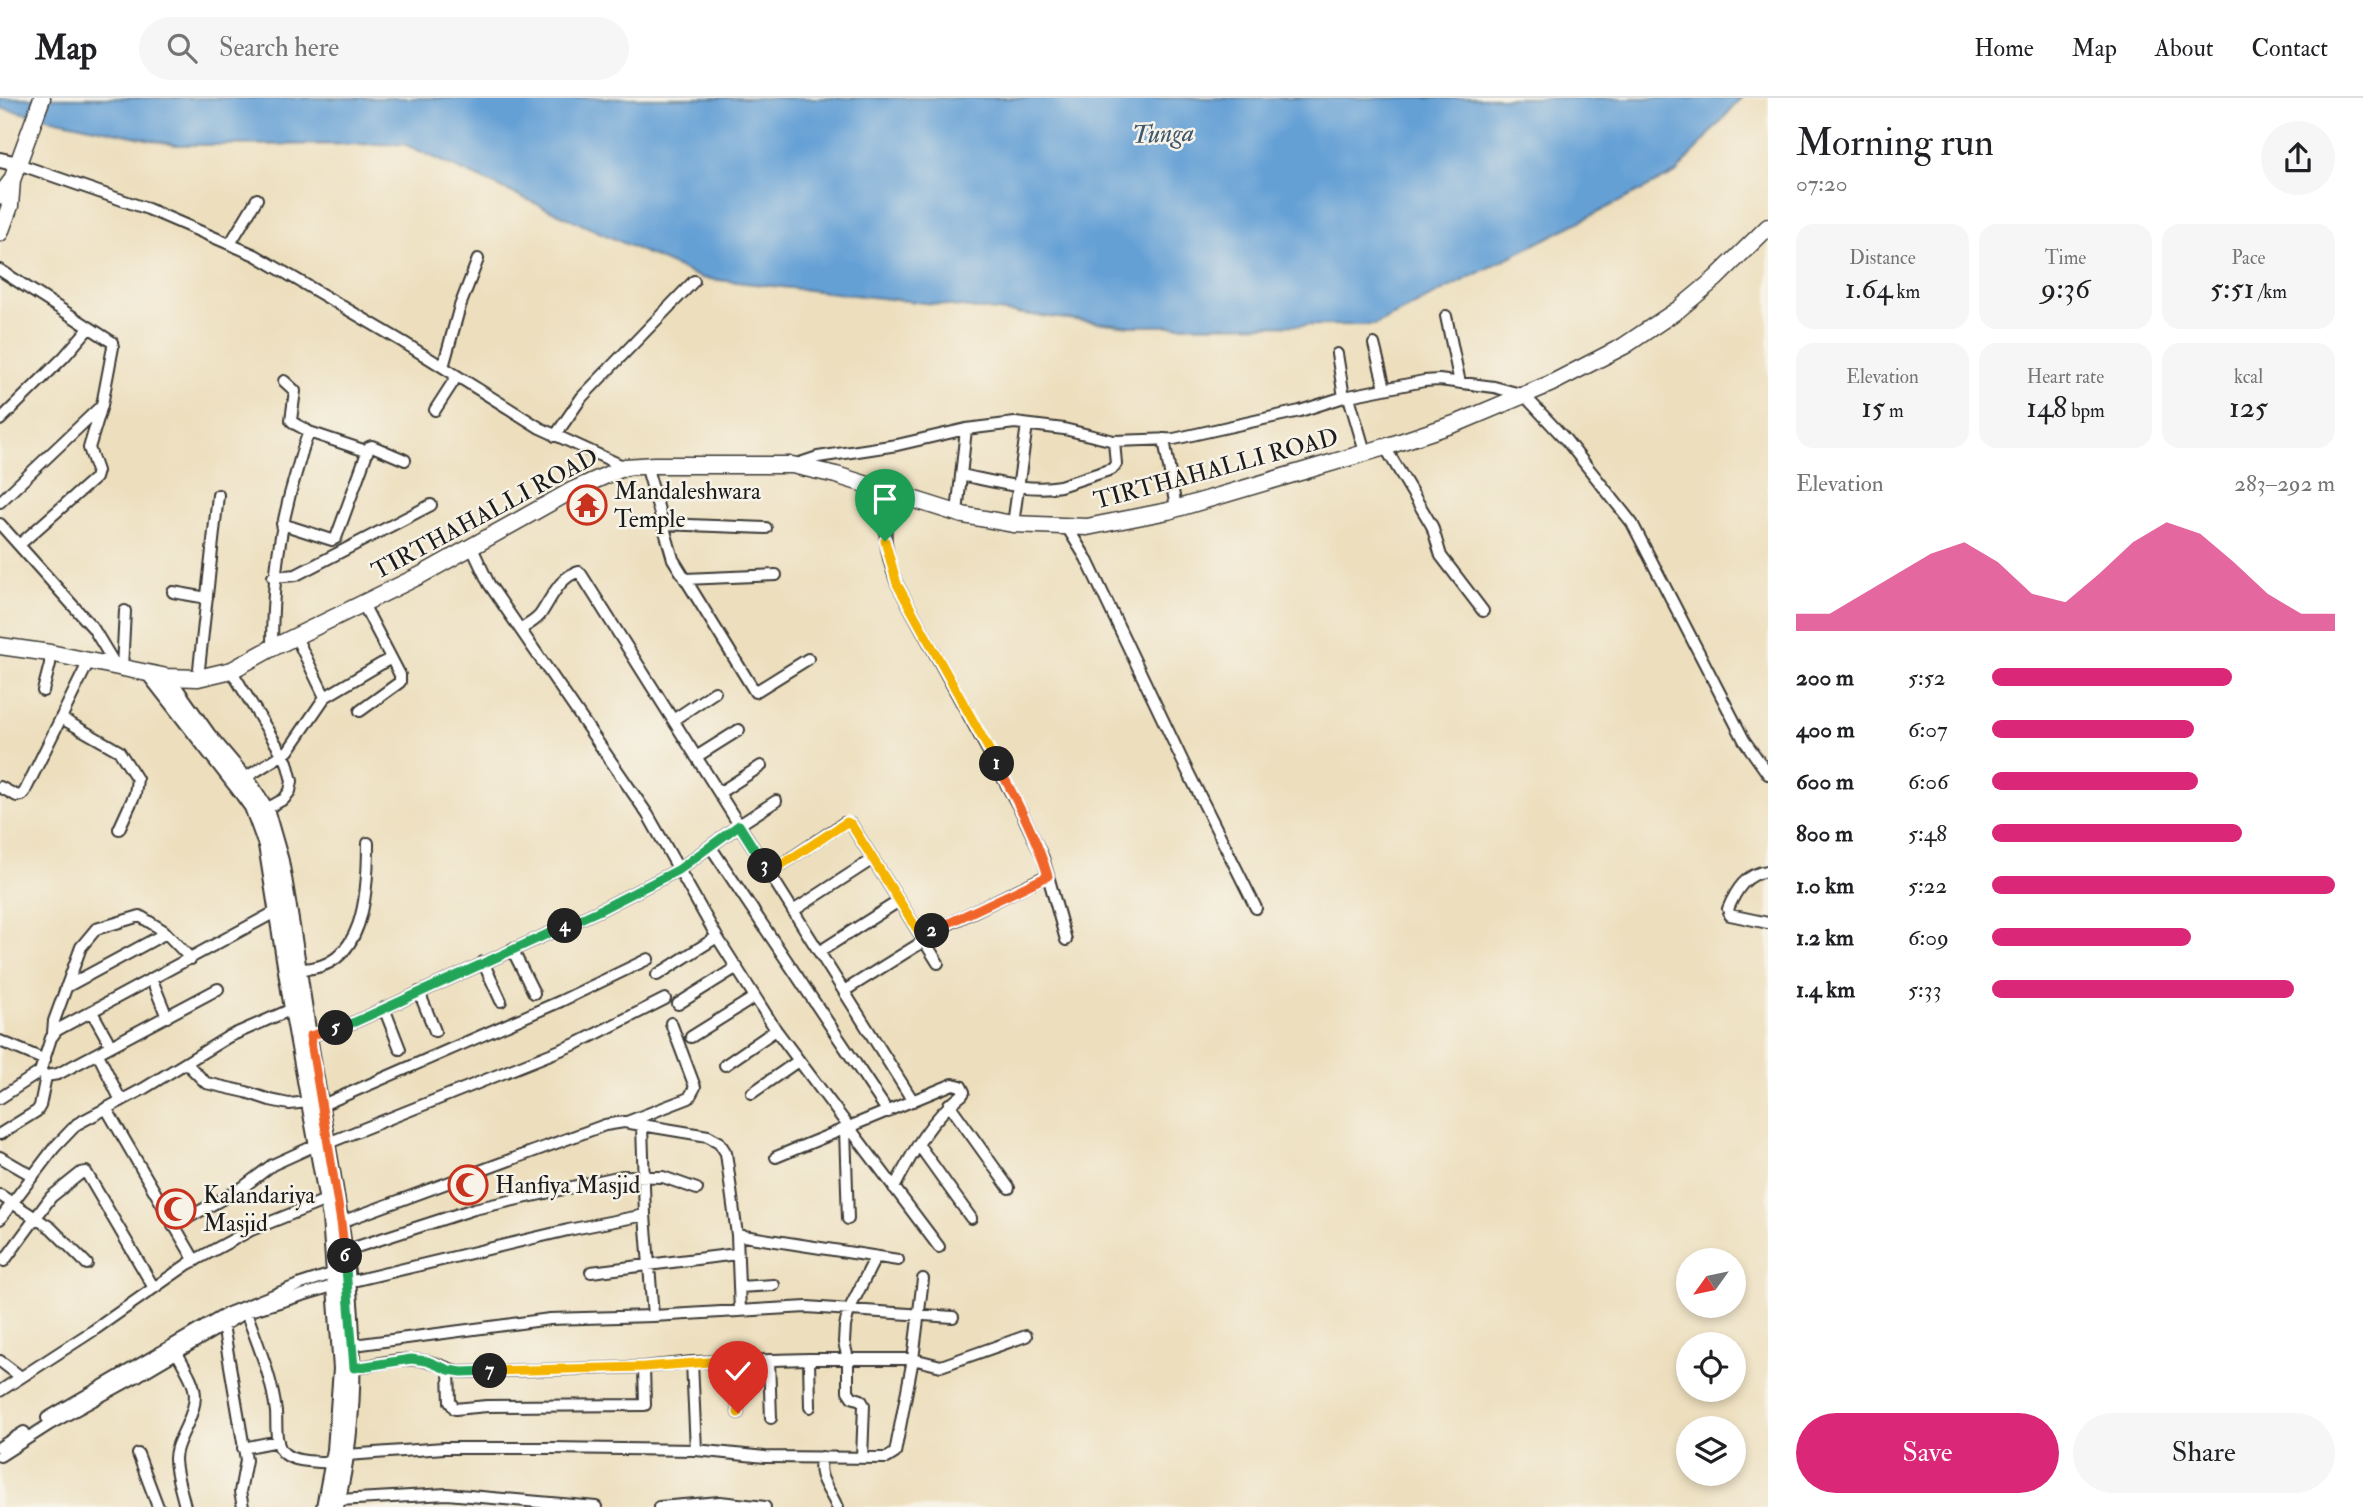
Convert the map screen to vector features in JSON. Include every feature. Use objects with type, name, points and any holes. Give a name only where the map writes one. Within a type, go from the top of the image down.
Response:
[{"type":"highway","points":[[0,233],[10,206],[12,180],[42,98]]},
{"type":"highway","points":[[0,196],[12,180]]},
{"type":"highway","name":"TIRTHAHALLI ROAD","points":[[0,646],[50,653],[167,677],[198,678],[230,670],[472,548],[573,489],[625,467],[792,465],[836,475],[957,513],[1013,524],[1087,527],[1176,508],[1385,447],[1460,422],[1595,363],[1679,309],[1715,279],[1768,227]]},
{"type":"main road","points":[[0,160],[20,158]]},
{"type":"main road","points":[[150,675],[252,807],[264,838],[292,1009],[341,1222],[344,1251],[341,1278],[341,1369],[333,1462],[333,1504]]},
{"type":"main road","points":[[167,677],[208,735],[245,778],[266,808],[281,861],[300,969],[310,1036],[315,1104]]},
{"type":"main road","points":[[322,1144],[326,1200],[354,1345],[347,1455],[333,1504]]},
{"type":"street","points":[[20,158],[255,255],[555,436],[625,467]]},
{"type":"street","points":[[230,244],[257,199]]},
{"type":"street","points":[[443,367],[460,306],[478,259]]},
{"type":"street","points":[[0,270],[112,342],[113,347],[89,448],[97,471],[95,478],[19,545]]},
{"type":"street","points":[[555,436],[582,397],[694,281]]},
{"type":"street","points":[[1446,316],[1460,383]]},
{"type":"street","points":[[0,420],[64,357],[89,328]]},
{"type":"street","points":[[1374,344],[1385,388]]},
{"type":"street","points":[[1337,354],[1346,397],[1365,452]]},
{"type":"street","points":[[435,410],[457,376]]},
{"type":"street","points":[[792,465],[818,457],[897,446],[966,429],[1015,423],[1064,429],[1114,441],[1164,439],[1300,411],[1346,397],[1424,381],[1439,380],[1494,387],[1524,395],[1566,440],[1632,523],[1744,740],[1768,774]]},
{"type":"street","points":[[284,381],[295,391],[291,420],[309,432],[366,451]]},
{"type":"street","points":[[0,502],[100,407]]},
{"type":"street","points":[[1013,524],[1027,425]]},
{"type":"street","points":[[957,513],[966,429]]},
{"type":"street","points":[[272,648],[273,577],[282,524],[309,432]]},
{"type":"street","points":[[1164,439],[1176,508]]},
{"type":"street","points":[[961,475],[1018,486],[1051,488],[1108,472],[1116,464],[1114,441]]},
{"type":"street","points":[[282,524],[332,540],[336,538],[366,451],[372,446],[405,460]]},
{"type":"street","points":[[1385,447],[1432,526],[1441,556],[1483,611]]},
{"type":"street","points":[[646,465],[670,552],[755,692],[808,659]]},
{"type":"street","points":[[891,493],[884,529],[889,561],[897,584],[1022,813],[1043,858],[1066,940]]},
{"type":"street","points":[[198,678],[218,495]]},
{"type":"street","points":[[273,577],[296,575],[431,505]]},
{"type":"street","points":[[0,524],[93,628],[119,667]]},
{"type":"street","points":[[663,524],[766,528]]},
{"type":"street","points":[[1067,527],[1086,558],[1256,908]]},
{"type":"street","points":[[472,548],[489,584],[648,815],[717,937],[776,1030],[847,1129],[939,1247]]},
{"type":"street","points":[[521,629],[538,617],[551,596],[572,574],[579,572],[913,1101]]},
{"type":"street","points":[[685,579],[776,575]]},
{"type":"street","points":[[173,592],[207,598]]},
{"type":"street","points":[[360,711],[400,682],[400,675],[363,604]]},
{"type":"street","points":[[119,667],[125,611]]},
{"type":"street","points":[[296,637],[325,697]]},
{"type":"street","points":[[43,691],[50,653]]},
{"type":"street","points":[[245,778],[283,755],[325,697],[391,658]]},
{"type":"street","points":[[0,787],[17,796],[22,795],[89,661]]},
{"type":"street","points":[[230,670],[288,762],[292,780],[290,790],[284,799],[266,808]]},
{"type":"street","points":[[673,720],[715,692]]},
{"type":"street","points":[[61,718],[119,751],[137,779],[135,794],[119,829]]},
{"type":"street","points":[[696,757],[739,730]]},
{"type":"street","points":[[719,793],[761,766]]},
{"type":"street","points":[[310,1036],[355,1022],[598,911],[678,870],[776,801]]},
{"type":"street","points":[[769,873],[847,822],[851,824],[937,963]]},
{"type":"street","points":[[300,969],[319,968],[339,956],[356,931],[366,895],[368,843]]},
{"type":"street","points":[[710,846],[888,1112]]},
{"type":"street","points":[[793,911],[873,859]]},
{"type":"street","points":[[1768,871],[1757,872],[1744,881],[1728,909],[1730,915],[1768,923]]},
{"type":"street","points":[[844,991],[923,939],[1048,876]]},
{"type":"street","points":[[819,952],[900,901]]},
{"type":"street","points":[[53,1033],[277,911]]},
{"type":"street","points":[[0,1134],[37,1111],[40,1105],[45,1060],[54,1021],[81,947],[96,929],[140,916],[166,933],[191,959]]},
{"type":"street","points":[[66,987],[166,933]]},
{"type":"street","points":[[657,975],[717,937]]},
{"type":"street","points":[[512,949],[534,993]]},
{"type":"street","points":[[186,1063],[206,1083],[289,1104],[315,1104],[561,1001],[648,959]]},
{"type":"street","points":[[483,962],[501,1000]]},
{"type":"street","points":[[678,1004],[737,967]]},
{"type":"street","points":[[152,980],[167,1017]]},
{"type":"street","points":[[0,1098],[43,1074],[58,1074],[218,989]]},
{"type":"street","points":[[419,992],[435,1031]]},
{"type":"street","points":[[691,1037],[755,997]]},
{"type":"street","points":[[173,1226],[242,1188],[272,1165],[578,1043],[665,999]]},
{"type":"street","points":[[384,1008],[400,1049]]},
{"type":"street","points":[[0,1219],[54,1148],[77,1124],[228,1037],[292,1009]]},
{"type":"street","points":[[92,1012],[111,1046]]},
{"type":"street","points":[[341,1222],[605,1125],[627,1122],[690,1098],[695,1087],[671,1023]]},
{"type":"street","points":[[725,1065],[776,1030]]},
{"type":"street","points":[[0,1041],[45,1060]]},
{"type":"street","points":[[97,1054],[121,1101]]},
{"type":"street","points":[[752,1093],[798,1061]]},
{"type":"street","points":[[776,1157],[957,1084],[964,1092],[937,1116],[894,1188]]},
{"type":"street","points":[[0,1087],[12,1091]]},
{"type":"street","points":[[949,1104],[1009,1188]]},
{"type":"street","points":[[106,1108],[195,1261]]},
{"type":"street","points":[[627,1122],[708,1136],[719,1142],[726,1153],[737,1235],[740,1311]]},
{"type":"street","points":[[642,1126],[645,1215],[653,1316]]},
{"type":"street","points":[[847,1129],[848,1219]]},
{"type":"street","points":[[918,1144],[971,1218]]},
{"type":"street","points":[[0,1157],[33,1176]]},
{"type":"street","points":[[4,1261],[51,1197],[86,1172],[154,1288]]},
{"type":"street","points":[[344,1251],[474,1209],[622,1176],[663,1177],[697,1189]]},
{"type":"street","points":[[0,1195],[51,1228],[87,1265]]},
{"type":"street","points":[[0,1391],[195,1261],[251,1230],[326,1200]]},
{"type":"street","points":[[0,1447],[226,1314],[301,1283],[341,1278],[645,1215]]},
{"type":"street","points":[[737,1235],[898,1260]]},
{"type":"street","points":[[591,1272],[737,1255]]},
{"type":"street","points":[[862,1458],[864,1405],[848,1391],[848,1359],[844,1342],[849,1310],[875,1258]]},
{"type":"street","points":[[0,1456],[50,1424],[246,1312],[341,1278]]},
{"type":"street","points":[[347,1455],[444,1448],[696,1450],[765,1457],[887,1458],[895,1453],[913,1359],[923,1279]]},
{"type":"street","points":[[739,1287],[774,1285]]},
{"type":"street","points":[[354,1345],[542,1320],[807,1307],[953,1318]]},
{"type":"street","points":[[246,1312],[272,1390],[281,1450],[286,1456],[296,1459],[333,1462]]},
{"type":"street","points":[[223,1325],[246,1460],[240,1492],[243,1507]]},
{"type":"street","points":[[354,1368],[411,1359],[462,1372],[644,1367],[734,1360],[913,1359],[947,1365],[1026,1336]]},
{"type":"street","points":[[177,1353],[193,1381],[197,1396],[176,1449],[174,1461],[185,1507]]},
{"type":"street","points":[[809,1359],[810,1407]]},
{"type":"street","points":[[734,1360],[738,1413]]},
{"type":"street","points":[[769,1360],[771,1418]]},
{"type":"street","points":[[0,1361],[21,1377]]},
{"type":"street","points":[[692,1362],[696,1450]]},
{"type":"street","points":[[449,1370],[450,1402],[455,1409],[645,1405],[644,1367]]},
{"type":"street","points":[[243,1447],[278,1440]]},
{"type":"street","points":[[138,1454],[158,1507]]},
{"type":"street","points":[[822,1457],[820,1474],[836,1507]]},
{"type":"street","points":[[333,1504],[447,1494],[596,1507]]},
{"type":"street","points":[[659,1507],[720,1502],[765,1507]]},
{"type":"water","name":"Tunga","points":[[0,98],[1741,98],[1676,173],[1375,325],[1130,326],[701,278],[404,144],[175,145],[0,108]]},
{"type":"place","name":"Mandaleshwara Temple","points":[[587,505]]},
{"type":"place","name":"Hanfiya Masjid","points":[[468,1185]]},
{"type":"place","name":"Kalandariya Masjid","points":[[176,1209]]},
{"type":"route","points":[[738,1413],[734,1360],[644,1367],[462,1372],[411,1359],[354,1368],[341,1222],[310,1036],[355,1022],[598,911],[678,870],[739,825],[769,873],[844,823],[851,824],[922,937],[1048,876],[1043,858],[1022,813],[897,584],[885,541]]}]
